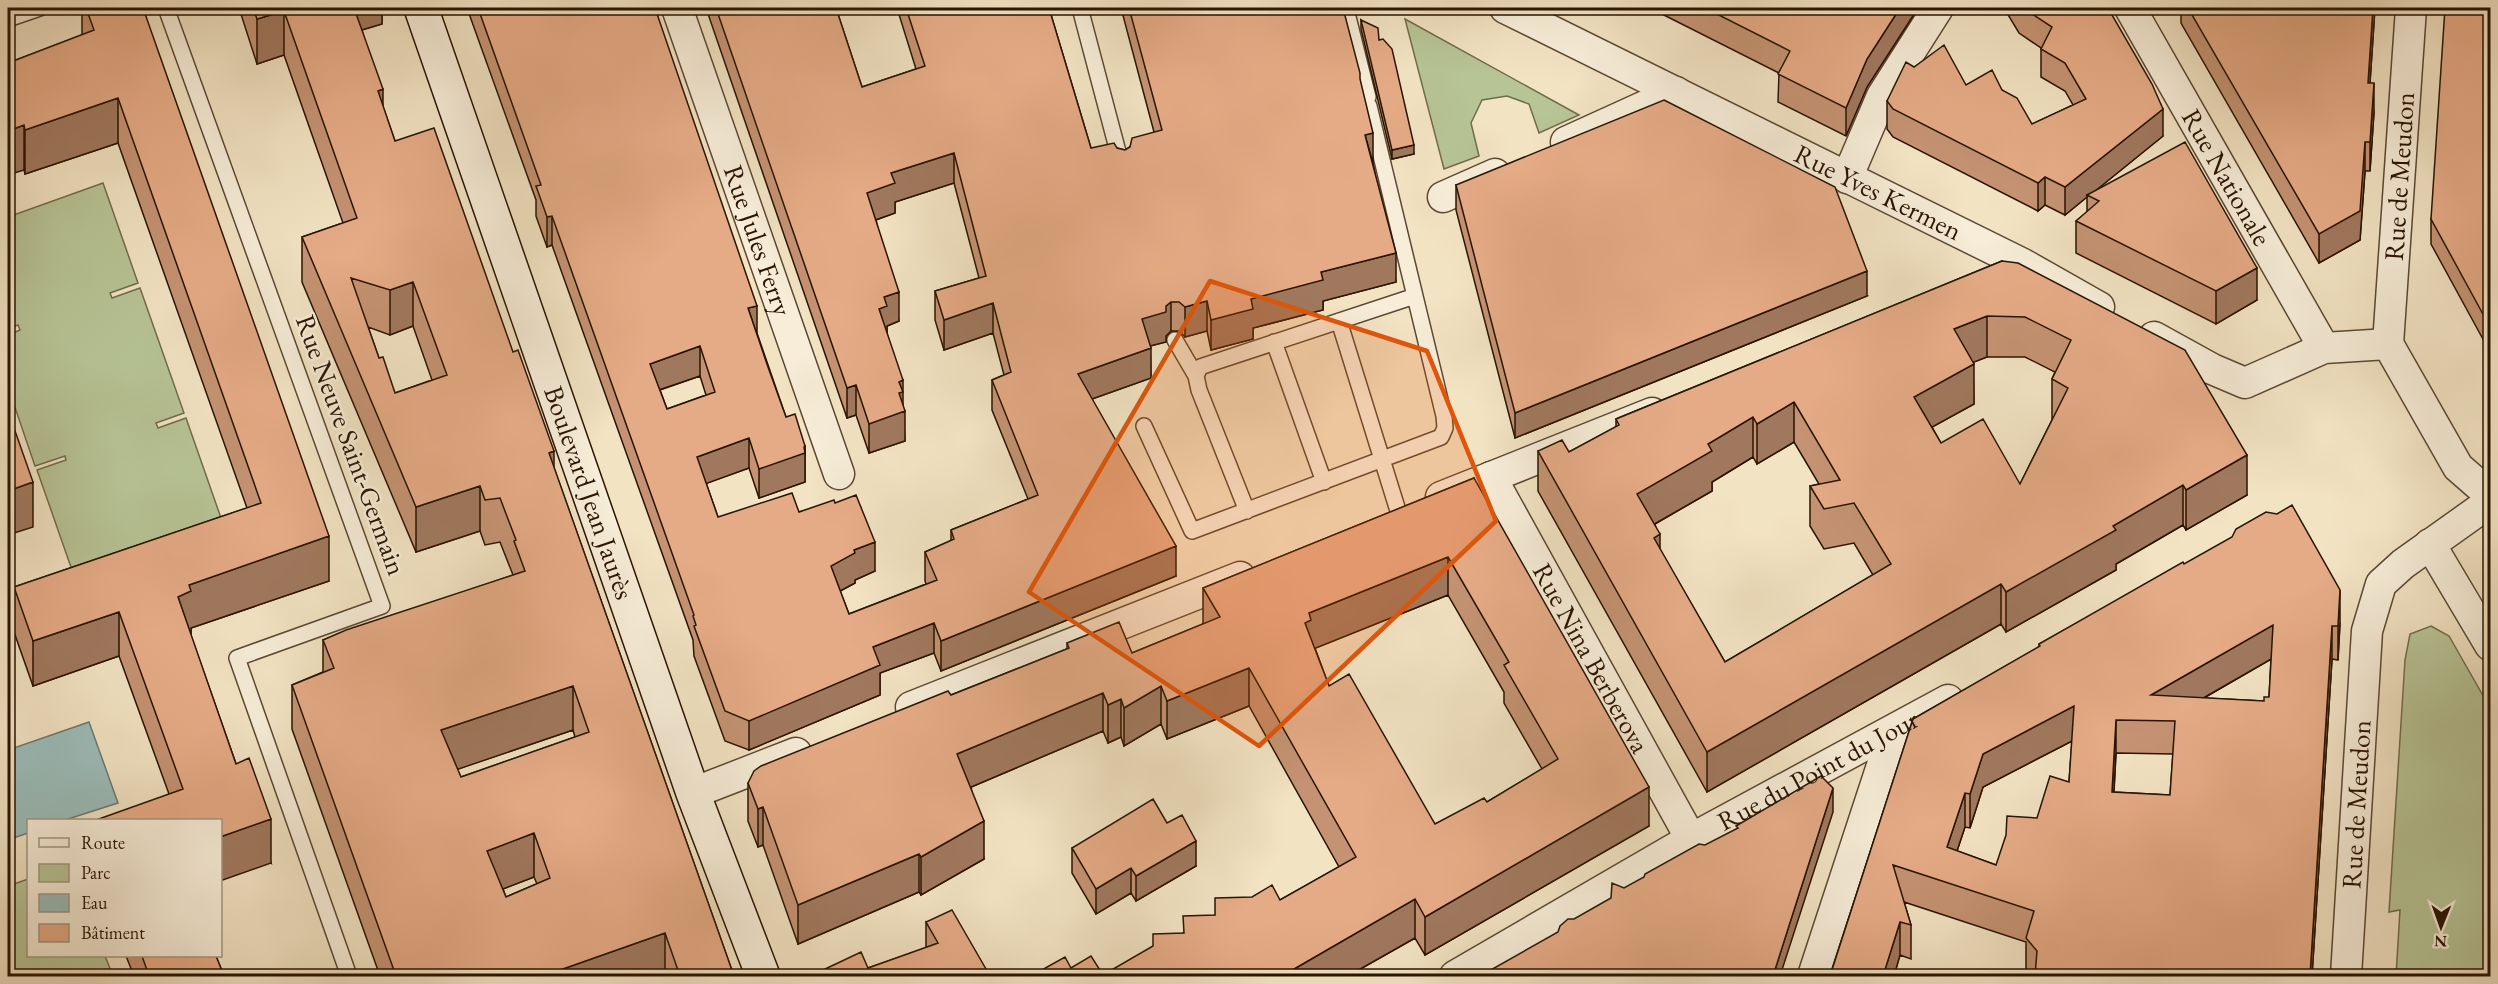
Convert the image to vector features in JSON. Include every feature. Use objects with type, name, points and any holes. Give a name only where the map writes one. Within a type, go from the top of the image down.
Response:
[{"type":"street","name":"Boulevard Jean Jaurès","points":[[421,8],[693,793],[763,976]]},
{"type":"street","name":"Rue Jules Ferry","points":[[677,8],[839,474]]},
{"type":"street","name":"Rue Yves Kermen","points":[[1505,8],[2023,264],[2212,369],[2246,383],[2324,348]]},
{"type":"street","points":[[1847,178],[1882,96],[1938,8]]},
{"type":"street","name":"Rue Nationale","points":[[2130,8],[2324,348]]},
{"type":"street","name":"Rue de Meudon","points":[[2388,344],[2411,8]]},
{"type":"street","points":[[1443,197],[1676,92]]},
{"type":"street","points":[[1989,278],[2023,264]]},
{"type":"street","points":[[2324,348],[2388,344],[2458,467],[2490,495]]},
{"type":"street","points":[[1388,518],[1678,403]]},
{"type":"street","name":"Rue Nina Berberova","points":[[1491,477],[1691,839]]},
{"type":"street","name":"Rue de Meudon","points":[[2346,976],[2367,631],[2381,584],[2430,544],[2490,502]]},
{"type":"street","points":[[2430,544],[2490,645]]},
{"type":"street","points":[[882,719],[1265,567]]},
{"type":"street","name":"Rue du Point du Jour","points":[[1455,976],[1691,839],[1893,732],[1967,690]]},
{"type":"street","points":[[1813,976],[1893,732]]},
{"type":"street","points":[[693,793],[816,745]]},
{"type":"lane","points":[[8,19],[40,8]]},
{"type":"lane","name":"Rue Neuve Saint-Germain","points":[[166,8],[382,606],[237,658],[350,976]]},
{"type":"lane","points":[[1080,8],[1123,170]]},
{"type":"lane","points":[[1144,426],[1192,531],[1441,437],[1445,428],[1369,101],[1344,8]]},
{"type":"lane","points":[[1196,376],[1200,367],[1415,296]]},
{"type":"lane","points":[[1339,321],[1381,461],[1388,518]]},
{"type":"lane","points":[[1175,340],[1196,376],[1199,390],[1247,511]]},
{"type":"lane","points":[[1274,342],[1324,482]]},
{"type":"highlighted area","points":[[1210,281],[1427,351],[1496,521],[1259,746],[1029,592]]},
{"type":"green space","points":[[1405,19],[1579,115],[1539,133],[1529,104],[1507,96],[1482,100],[1471,123],[1479,156],[1444,169]]},
{"type":"green space","points":[[103,183],[138,283],[110,293],[112,298],[140,288],[184,413],[156,423],[158,428],[186,418],[221,518],[72,570],[37,470],[66,460],[65,456],[35,466],[8,387],[8,335],[20,330],[18,325],[8,329],[8,217]]},
{"type":"green space","points":[[2431,626],[2449,636],[2490,708],[2490,976],[2396,976],[2400,910],[2389,912],[2405,660],[2410,634]]},
{"type":"green space","points":[[27,879],[27,957],[105,957],[113,976],[8,976],[8,886]]},
{"type":"water","points":[[89,722],[118,803],[68,819],[27,819],[27,833],[8,840],[8,750]]},
{"type":"building","points":[[86,8],[143,8],[329,536],[189,585],[191,591],[178,597],[236,764],[249,758],[271,819],[222,836],[222,819],[99,819],[183,789],[119,612],[33,641],[14,587],[261,503],[118,98],[25,130],[24,125],[8,131],[8,63],[94,30]]},
{"type":"building","points":[[253,8],[354,8],[383,89],[378,91],[395,141],[434,128],[513,352],[518,350],[554,451],[549,453],[734,976],[680,976],[665,933],[543,976],[396,976],[292,685],[334,668],[323,640],[346,630],[525,571],[500,498],[485,500],[480,486],[416,507],[302,237],[357,218],[284,11],[257,19]],"holes":[[[351,278],[390,290],[413,282],[447,375],[395,393],[383,357],[379,358]],[[573,686],[589,732],[461,777],[441,730]],[[534,833],[550,878],[506,897],[487,851]]]},
{"type":"building","points":[[478,8],[655,8],[757,306],[748,308],[768,367],[786,417],[795,414],[805,446],[805,453],[759,469],[749,438],[697,457],[718,517],[792,493],[799,512],[856,495],[875,542],[854,550],[855,553],[831,566],[849,614],[937,580],[925,552],[954,539],[951,530],[1038,495],[992,380],[1011,372],[993,303],[944,320],[935,291],[986,276],[954,153],[891,173],[895,183],[867,193],[899,292],[884,297],[887,306],[879,309],[903,380],[899,382],[903,392],[899,393],[905,411],[869,424],[856,385],[847,388],[716,8],[836,8],[862,87],[925,66],[906,8],[1049,8],[1091,148],[1114,143],[1117,148],[1125,150],[1130,147],[1132,138],[1162,130],[1129,8],[1343,8],[1373,133],[1365,135],[1396,253],[1321,272],[1323,280],[1251,299],[1253,309],[1211,320],[1207,301],[1185,307],[1179,302],[1171,302],[1166,306],[1166,312],[1142,319],[1151,348],[1078,374],[1176,546],[941,641],[934,623],[873,647],[880,665],[749,721],[725,711],[694,626],[696,625],[694,615],[552,216],[547,217],[536,186],[541,185]],"holes":[[[700,346],[715,392],[667,409],[650,364]]]},
{"type":"building","points":[[1705,8],[1900,8],[1867,59],[1846,108],[1778,74],[1790,51]]},
{"type":"building","points":[[2023,8],[2108,8],[2152,84],[2163,109],[2065,187],[2045,177],[2038,183],[1893,109],[1887,101],[1906,62],[1914,67],[1944,45],[1966,85],[1992,70],[2002,90],[2017,98],[2032,124],[2086,99],[2065,63],[2041,49],[2052,27]]},
{"type":"building","points":[[2188,8],[2373,8],[2368,83],[2374,83],[2370,142],[2365,142],[2360,211],[2319,234]]},
{"type":"building","points":[[2445,8],[2490,8],[2490,327],[2431,219]]},
{"type":"building","points":[[1361,20],[1378,28],[1379,40],[1383,39],[1392,49],[1414,145],[1392,150]]},
{"type":"building","points":[[1664,100],[1835,187],[1867,271],[1515,413],[1456,185]]},
{"type":"building","points":[[2185,142],[2257,268],[2216,291],[2076,221],[2099,201],[2087,195]]},
{"type":"building","points":[[2002,261],[2018,263],[2185,350],[2247,455],[2186,490],[2183,485],[2113,526],[2116,530],[2006,592],[2001,584],[1707,752],[1538,451],[1562,440],[1569,452],[1619,425],[1616,419]],"holes":[[[1987,316],[2025,317],[2071,340],[2052,379],[2068,388],[2020,484],[1983,419],[1941,443],[1914,397],[1974,364],[1954,329]],[[1794,402],[1840,480],[1810,486],[1824,509],[1854,503],[1891,564],[1725,662],[1654,538],[1660,534],[1637,494],[1712,451],[1708,444],[1753,417],[1757,424]]]},
{"type":"building","points":[[8,411],[33,482],[8,491]]},
{"type":"building","points":[[1474,478],[1649,787],[1425,917],[1415,899],[1282,976],[1031,976],[1065,957],[1071,968],[1091,956],[1103,975],[1153,946],[1153,934],[1184,933],[1183,916],[1215,915],[1215,898],[1252,897],[1272,885],[1280,900],[1356,857],[1249,668],[1167,701],[1161,686],[1124,708],[1121,699],[1108,705],[1103,693],[957,754],[984,821],[921,857],[919,854],[798,905],[763,807],[758,809],[748,783],[754,771],[761,766],[948,691],[951,695],[1069,648],[1067,643],[1119,622],[1132,653],[1220,617],[1203,588]],"holes":[[[1448,557],[1509,662],[1504,665],[1558,759],[1487,802],[1484,798],[1435,824],[1349,674],[1329,686],[1305,623],[1311,620],[1309,613]]]},
{"type":"building","points":[[2292,505],[2340,590],[2338,626],[2332,626],[2310,976],[2035,976],[2037,951],[2026,938],[2034,911],[1893,865],[1911,925],[1900,922],[1883,976],[1830,976],[1913,719],[2040,646],[2039,644],[2183,562],[2184,564],[2232,537],[2236,529],[2266,512],[2277,514]],"holes":[[[2273,625],[2269,697],[2264,697],[2264,701],[2151,695]],[[2074,706],[2069,782],[2050,776],[2037,818],[2007,816],[2006,835],[1996,865],[1947,847],[1965,793],[1970,794],[1983,754]],[[2116,720],[2175,721],[2170,795],[2112,792]]]},
{"type":"building","points":[[1821,776],[1833,788],[1773,976],[1480,976],[1558,932],[1560,926],[1568,919],[1574,919],[1611,898],[1612,883],[1624,888],[1699,844],[1705,845],[1738,828],[1736,826]]},
{"type":"building","points":[[1153,799],[1167,823],[1182,815],[1196,841],[1136,876],[1131,868],[1096,889],[1072,848]]},
{"type":"building","points":[[952,910],[990,976],[823,976],[821,971],[861,952],[868,968],[938,943],[926,922]]},
{"type":"building","points":[[142,957],[216,957],[224,976],[149,976]]},
{"type":"building","points":[[1018,970],[1022,976],[1007,976]]}]
